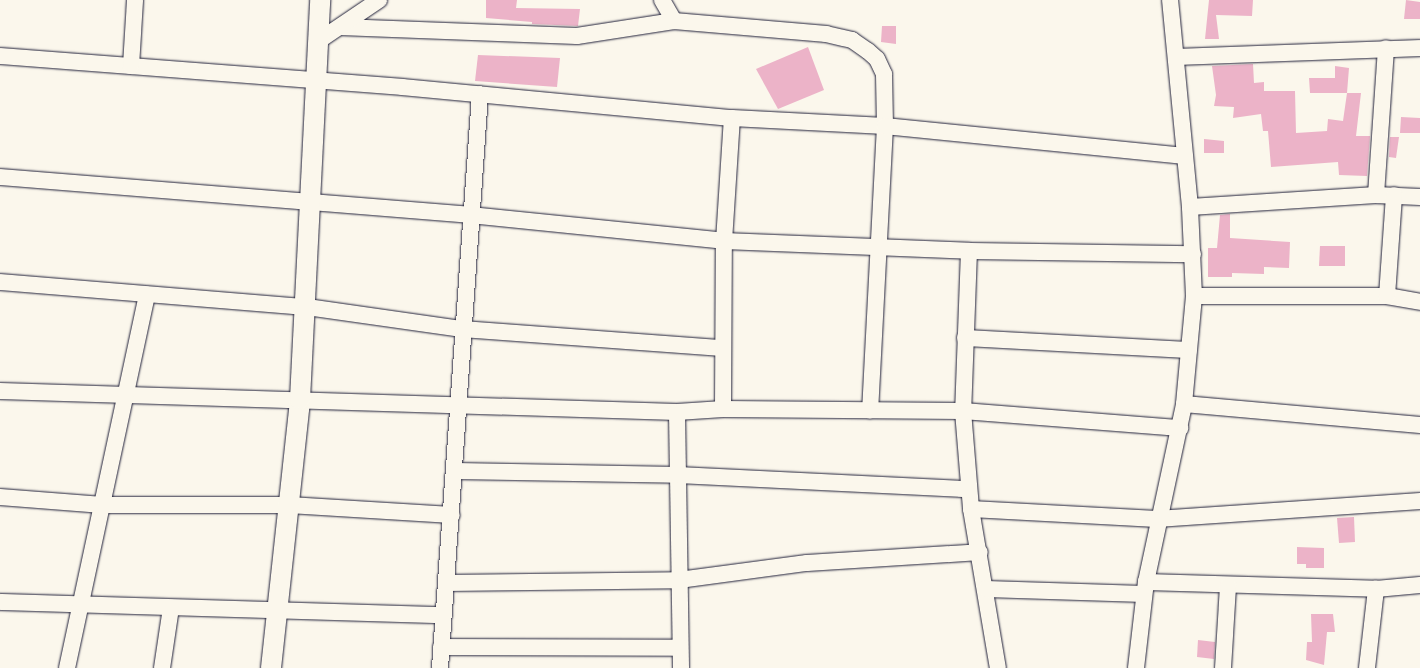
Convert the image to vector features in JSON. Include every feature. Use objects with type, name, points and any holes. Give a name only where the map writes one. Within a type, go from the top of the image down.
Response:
[{"type":"street","points":[[131,66],[135,0]]},
{"type":"street","points":[[271,668],[300,399],[307,307],[314,81],[320,0]]},
{"type":"street","points":[[318,42],[379,0]]},
{"type":"street","points":[[662,0],[674,21]]},
{"type":"street","points":[[1136,668],[1145,588],[1157,519],[1180,428],[1184,404],[1194,296],[1190,207],[1170,0]]},
{"type":"street","points":[[340,27],[577,36],[674,21],[826,34],[852,40],[878,59],[884,74],[885,126],[880,248],[870,411]]},
{"type":"street","points":[[1376,195],[1386,48]]},
{"type":"street","points":[[1177,57],[1420,48]]},
{"type":"street","points":[[0,56],[480,94],[732,118],[885,126],[1185,156]]},
{"type":"street","points":[[440,668],[456,471],[462,329],[480,94]]},
{"type":"street","points":[[723,409],[724,242],[732,118]]},
{"type":"street","points":[[0,177],[470,215],[724,242],[969,251],[1193,254]]},
{"type":"street","points":[[1190,207],[1376,195],[1420,197]]},
{"type":"street","points":[[1387,296],[1394,195]]},
{"type":"street","points":[[969,251],[963,411],[971,509],[980,552],[998,668]]},
{"type":"street","points":[[0,282],[307,307],[462,329],[722,348]]},
{"type":"street","points":[[67,668],[147,294]]},
{"type":"street","points":[[1194,296],[1387,296],[1420,302]]},
{"type":"street","points":[[965,338],[1189,350]]},
{"type":"street","points":[[0,391],[677,412],[723,409],[963,411],[1180,428]]},
{"type":"street","points":[[1184,404],[1420,425]]},
{"type":"street","points":[[677,412],[681,668]]},
{"type":"street","points":[[456,471],[678,475],[969,489]]},
{"type":"street","points":[[0,497],[103,505],[289,505],[452,515]]},
{"type":"street","points":[[971,509],[1157,519],[1420,501]]},
{"type":"street","points":[[446,583],[679,580],[807,563],[980,552]]},
{"type":"street","points":[[986,589],[1228,586],[1376,589],[1420,585]]},
{"type":"street","points":[[1222,668],[1228,586]]},
{"type":"street","points":[[1367,668],[1376,589]]},
{"type":"street","points":[[0,602],[81,606],[443,615]]},
{"type":"street","points":[[162,668],[171,608]]},
{"type":"street","points":[[441,647],[680,648]]},
{"type":"building","points":[[486,0],[517,0],[516,8],[580,9],[578,26],[532,24],[532,22],[486,18]]},
{"type":"building","points":[[1209,0],[1253,0],[1252,16],[1216,15],[1219,39],[1205,39]]},
{"type":"building","points":[[1406,0],[1420,2],[1420,19],[1404,19]]},
{"type":"building","points":[[882,26],[896,26],[896,44],[881,42]]},
{"type":"building","points":[[808,47],[824,90],[778,109],[756,69]]},
{"type":"building","points":[[478,55],[560,58],[557,87],[475,81]]},
{"type":"building","points":[[1253,64],[1254,83],[1264,82],[1264,91],[1295,91],[1296,133],[1327,131],[1328,119],[1343,121],[1347,93],[1361,93],[1356,136],[1370,136],[1367,176],[1339,175],[1338,162],[1271,167],[1268,131],[1263,131],[1261,114],[1233,118],[1234,107],[1214,106],[1216,95],[1212,66]]},
{"type":"building","points":[[1335,66],[1349,68],[1347,93],[1310,93],[1309,78],[1335,78]]},
{"type":"building","points":[[1401,117],[1420,118],[1420,133],[1400,133]]},
{"type":"building","points":[[1390,137],[1399,137],[1396,158],[1389,157]]},
{"type":"building","points":[[1204,139],[1224,141],[1224,153],[1204,153]]},
{"type":"building","points":[[1230,214],[1230,238],[1290,242],[1289,268],[1264,267],[1264,274],[1232,273],[1232,277],[1208,277],[1208,248],[1217,248],[1220,215]]},
{"type":"building","points":[[1320,246],[1345,246],[1345,266],[1319,266]]},
{"type":"building","points":[[1354,517],[1355,542],[1339,543],[1337,518]]},
{"type":"building","points":[[1297,547],[1324,548],[1324,568],[1306,568],[1306,564],[1297,564]]},
{"type":"building","points":[[1311,614],[1333,614],[1335,632],[1327,632],[1324,665],[1306,660],[1307,642],[1312,642]]},
{"type":"building","points":[[1198,640],[1215,642],[1214,659],[1197,657]]}]
